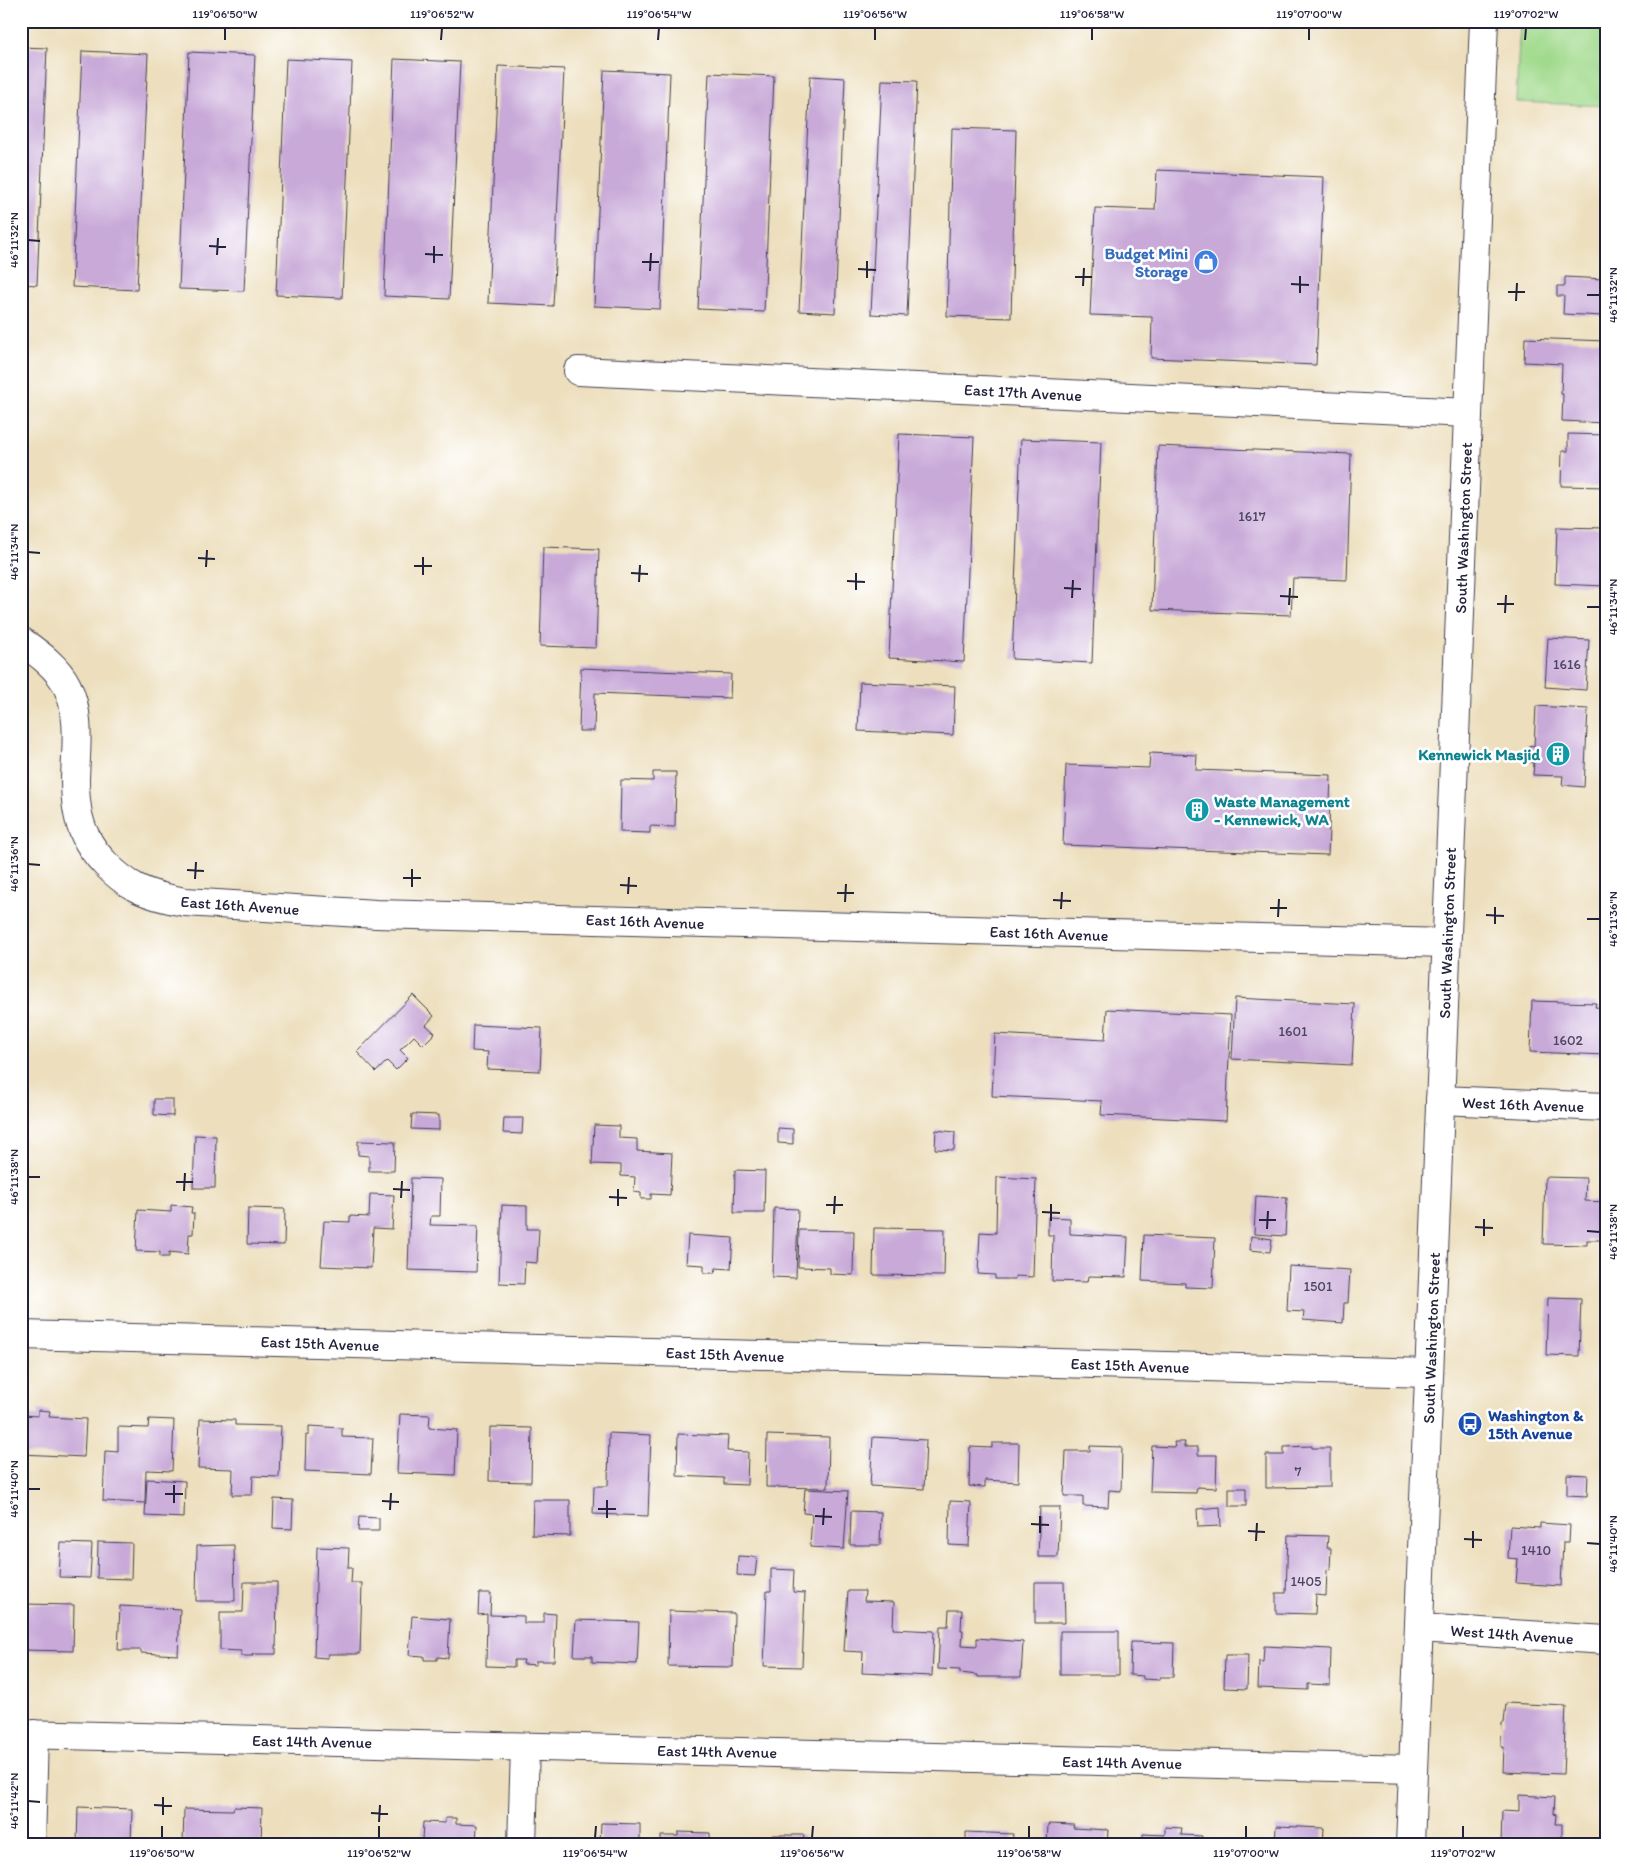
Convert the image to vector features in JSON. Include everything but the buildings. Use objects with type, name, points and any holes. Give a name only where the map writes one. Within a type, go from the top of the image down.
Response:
[{"type":"street","name":"South Washington Street","points":[[1410,1845],[1484,21]]},
{"type":"street","name":"East 17th Avenue","points":[[578,371],[1468,413]]},
{"type":"street","name":"East 16th Avenue","points":[[21,641],[49,657],[67,685],[76,712],[75,782],[78,809],[84,835],[98,855],[134,887],[158,896],[185,902],[376,914],[1446,943]]},
{"type":"street","name":"West 16th Avenue","points":[[1440,1100],[1606,1108]]},
{"type":"street","name":"East 15th Avenue","points":[[21,1335],[1429,1374]]},
{"type":"street","name":"West 14th Avenue","points":[[1419,1628],[1606,1640]]},
{"type":"street","name":"East 14th Avenue","points":[[28,1734],[1413,1769]]},
{"type":"street","points":[[28,1734],[31,1845]]},
{"type":"street","points":[[522,1845],[525,1746]]},
{"type":"green space","points":[[1520,21],[1606,21],[1606,106],[1516,102]]},
{"type":"place","name":"Budget Mini Storage","points":[[1206,262]]},
{"type":"place","name":"Kennewick Masjid","points":[[1558,754]]},
{"type":"place","name":"Waste Management - Kennewick, WA","points":[[1197,810]]},
{"type":"place","name":"Washington & 15th Avenue","points":[[1470,1424]]}]
